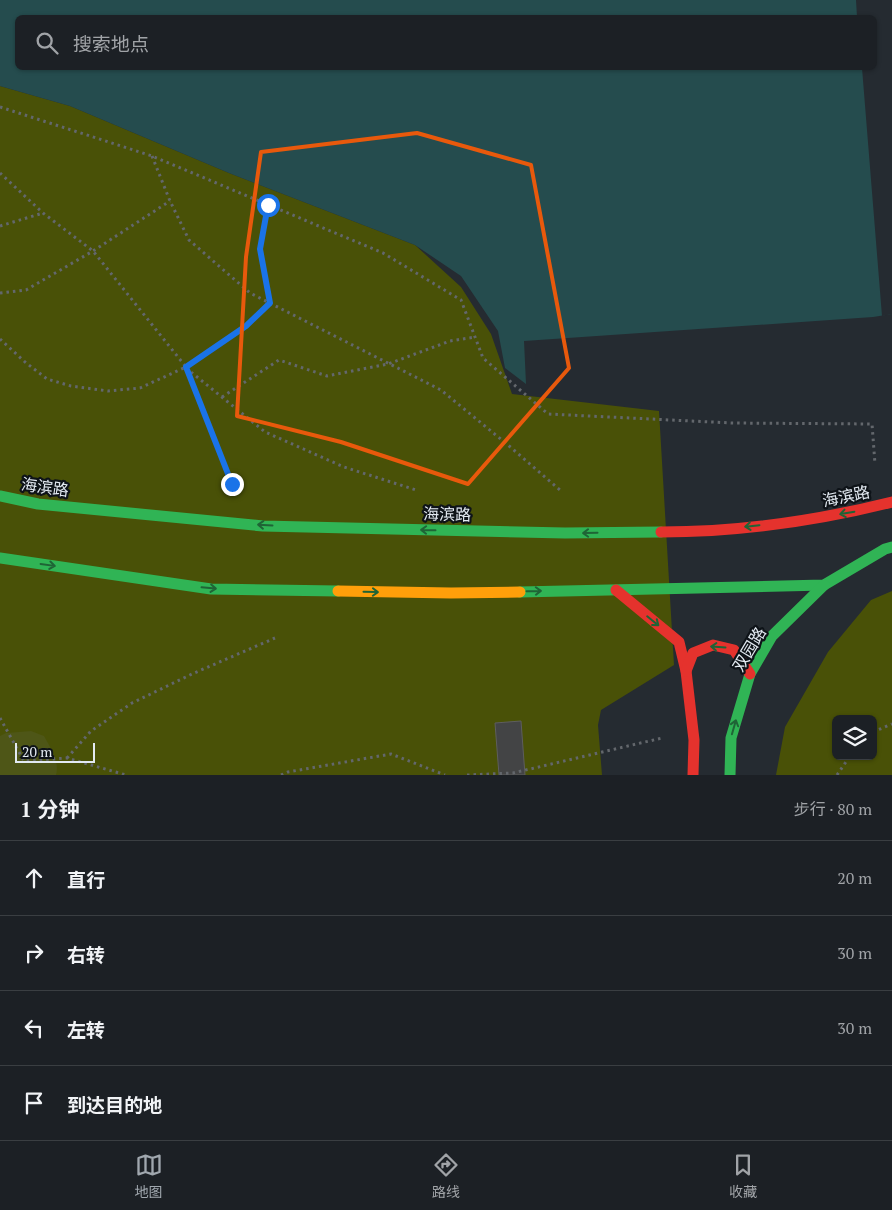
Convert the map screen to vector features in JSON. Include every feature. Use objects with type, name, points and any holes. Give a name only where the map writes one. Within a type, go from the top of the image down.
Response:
[{"type":"main road","name":"海滨路","points":[[0,496],[38,504],[262,526],[565,534],[700,532],[801,521],[852,512],[892,502]]},
{"type":"main road","points":[[0,558],[210,589],[451,593],[824,586],[892,547]]},
{"type":"main road","name":"双园路","points":[[730,775],[731,738],[750,674],[772,636],[824,586]]},
{"type":"main road","points":[[616,590],[679,642],[686,671],[694,740],[693,775]]},
{"type":"main road","points":[[686,671],[693,653],[713,645],[734,650],[750,674]]},
{"type":"path","points":[[0,107],[152,156],[383,254],[461,300],[483,358],[548,414],[732,423],[872,424],[875,464]]},
{"type":"path","points":[[152,156],[170,201],[189,240],[250,293],[441,390],[560,490]]},
{"type":"path","points":[[0,173],[43,213],[93,252],[186,367],[265,432],[344,467],[416,490]]},
{"type":"path","points":[[0,293],[26,290],[93,252],[170,201]]},
{"type":"path","points":[[268,205],[260,249],[270,303]]},
{"type":"path","points":[[0,226],[43,213]]},
{"type":"path","points":[[0,339],[24,362],[47,379],[71,386],[108,391],[140,388],[186,367],[246,326],[270,303]]},
{"type":"path","points":[[222,397],[279,360],[327,376],[388,364],[450,341],[475,337]]},
{"type":"path","points":[[186,367],[232,484]]},
{"type":"path","points":[[67,758],[91,731],[132,703],[192,674],[275,638]]},
{"type":"path","points":[[0,718],[24,760],[67,758],[126,775]]},
{"type":"path","points":[[877,730],[892,724]]},
{"type":"path","points":[[467,775],[513,773],[662,738]]},
{"type":"path","points":[[281,775],[288,772],[391,754],[445,775]]},
{"type":"path","points":[[837,775],[847,760]]},
{"type":"highlighted area","points":[[417,133],[531,165],[569,368],[468,484],[341,442],[237,416],[246,257],[261,152]]},
{"type":"green space","points":[[0,86],[70,106],[229,173],[415,245],[461,287],[491,334],[512,394],[659,411],[674,665],[601,710],[598,725],[602,775],[0,775]]},
{"type":"green space","points":[[892,591],[892,775],[776,775],[785,727],[828,652],[871,600]]},
{"type":"green space","points":[[31,731],[44,736],[56,760],[56,775],[0,775],[0,736],[6,733]]},
{"type":"shaded area","points":[[0,0],[892,0],[892,314],[873,317],[524,341],[526,384],[505,368],[498,331],[461,276],[415,245],[229,173],[70,106],[0,86]]},
{"type":"pier","points":[[856,0],[892,0],[892,314],[882,316],[862,70],[877,70],[877,15],[857,15]]},
{"type":"building","points":[[521,721],[525,775],[499,775],[495,723]]},
{"type":"traffic: fast","points":[[0,496],[38,504],[263,526],[565,533],[661,532]]},
{"type":"traffic: fast","points":[[520,592],[824,585],[885,549],[892,547]]},
{"type":"traffic: fast","points":[[0,558],[211,589],[338,591]]},
{"type":"traffic: fast","points":[[730,775],[731,738],[750,674],[772,636],[824,585]]},
{"type":"traffic: slow","points":[[338,591],[520,592]]},
{"type":"traffic: jam","points":[[661,532],[748,528],[835,515],[892,502]]},
{"type":"traffic: jam","points":[[616,590],[679,642],[686,671],[694,740],[693,775]]},
{"type":"traffic: jam","points":[[686,671],[693,653],[713,645],[734,650],[750,674]]},
{"type":"route","points":[[232,484],[186,367],[246,326],[270,303],[260,249],[268,205]]}]
